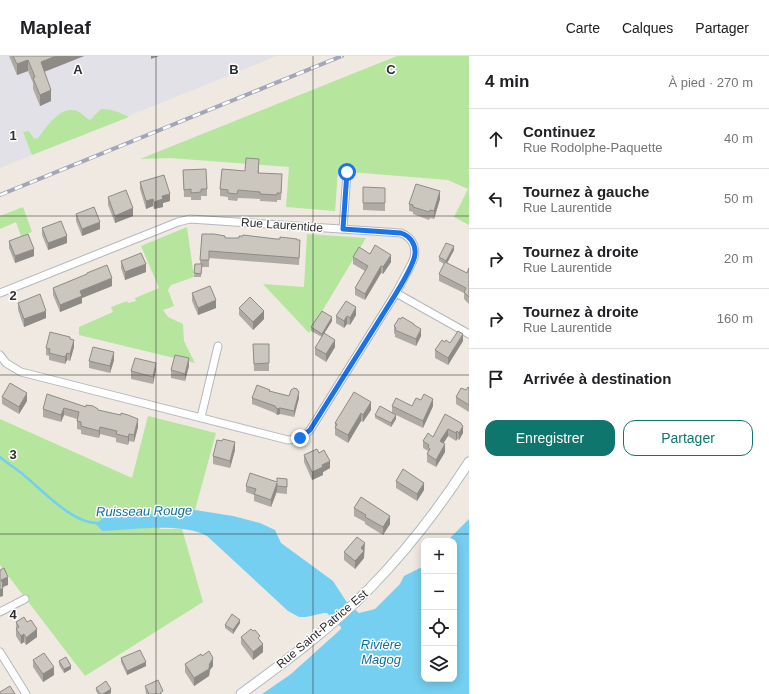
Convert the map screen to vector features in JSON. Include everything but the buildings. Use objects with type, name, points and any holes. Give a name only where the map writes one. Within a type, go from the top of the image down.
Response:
[{"type":"street","points":[[343,229],[347,172]]},
{"type":"street","name":"Rue Laurentide","points":[[0,293],[186,220],[194,219],[401,233],[412,240],[415,249],[414,259],[396,293],[310,430],[304,436],[296,439],[288,440],[21,372],[11,366],[0,354]]},
{"type":"street","points":[[396,293],[469,334]]},
{"type":"street","points":[[201,417],[218,346]]},
{"type":"street","name":"Rue Saint-Patrice Est","points":[[241,694],[295,653],[352,606],[416,536],[442,502],[469,462]]},
{"type":"street","points":[[0,612],[25,599]]},
{"type":"street","points":[[0,652],[26,694]]},
{"type":"shaded area","points":[[0,56],[277,56],[0,168]]},
{"type":"green space","points":[[397,56],[469,56],[469,225],[454,217],[468,189],[448,180],[338,171],[335,211],[286,207],[289,167],[170,158],[140,159]]},
{"type":"green space","points":[[101,109],[115,111],[129,117],[32,155],[23,132],[29,131],[34,139],[38,138],[54,118],[65,111],[77,111],[90,120]]},
{"type":"green space","points":[[23,207],[32,232],[21,236],[16,222],[0,229],[0,216]]},
{"type":"green space","points":[[187,227],[194,277],[171,285],[168,290],[174,306],[163,310],[168,317],[183,324],[184,341],[195,363],[79,335],[79,327],[113,312],[111,307],[127,301],[128,303],[136,301],[135,298],[159,288],[141,246]]},
{"type":"green space","points":[[307,234],[366,238],[309,333],[263,284],[304,287]]},
{"type":"green space","points":[[148,416],[216,433],[195,510],[169,510],[151,514],[160,529],[182,529],[203,602],[85,676],[0,565],[0,419],[132,478]]},
{"type":"water","name":"Rivière Magog","points":[[169,510],[195,510],[233,516],[260,523],[275,530],[281,543],[333,581],[346,601],[359,613],[375,609],[400,584],[404,576],[421,568],[421,682],[457,682],[457,538],[450,538],[469,519],[469,694],[262,694],[291,674],[341,629],[341,627],[327,613],[299,617],[288,611],[207,536],[184,529],[170,528],[141,528],[102,531],[96,524],[103,518],[151,514]]},
{"type":"waterway","name":"Ruisseau Rouge","points":[[0,457],[22,473],[69,513],[79,519],[99,523]]},
{"type":"railway","points":[[0,195],[342,56]]},
{"type":"route","points":[[300,438],[307,434],[310,430],[396,293],[414,259],[415,254],[412,240],[405,234],[343,229],[347,172]]}]
